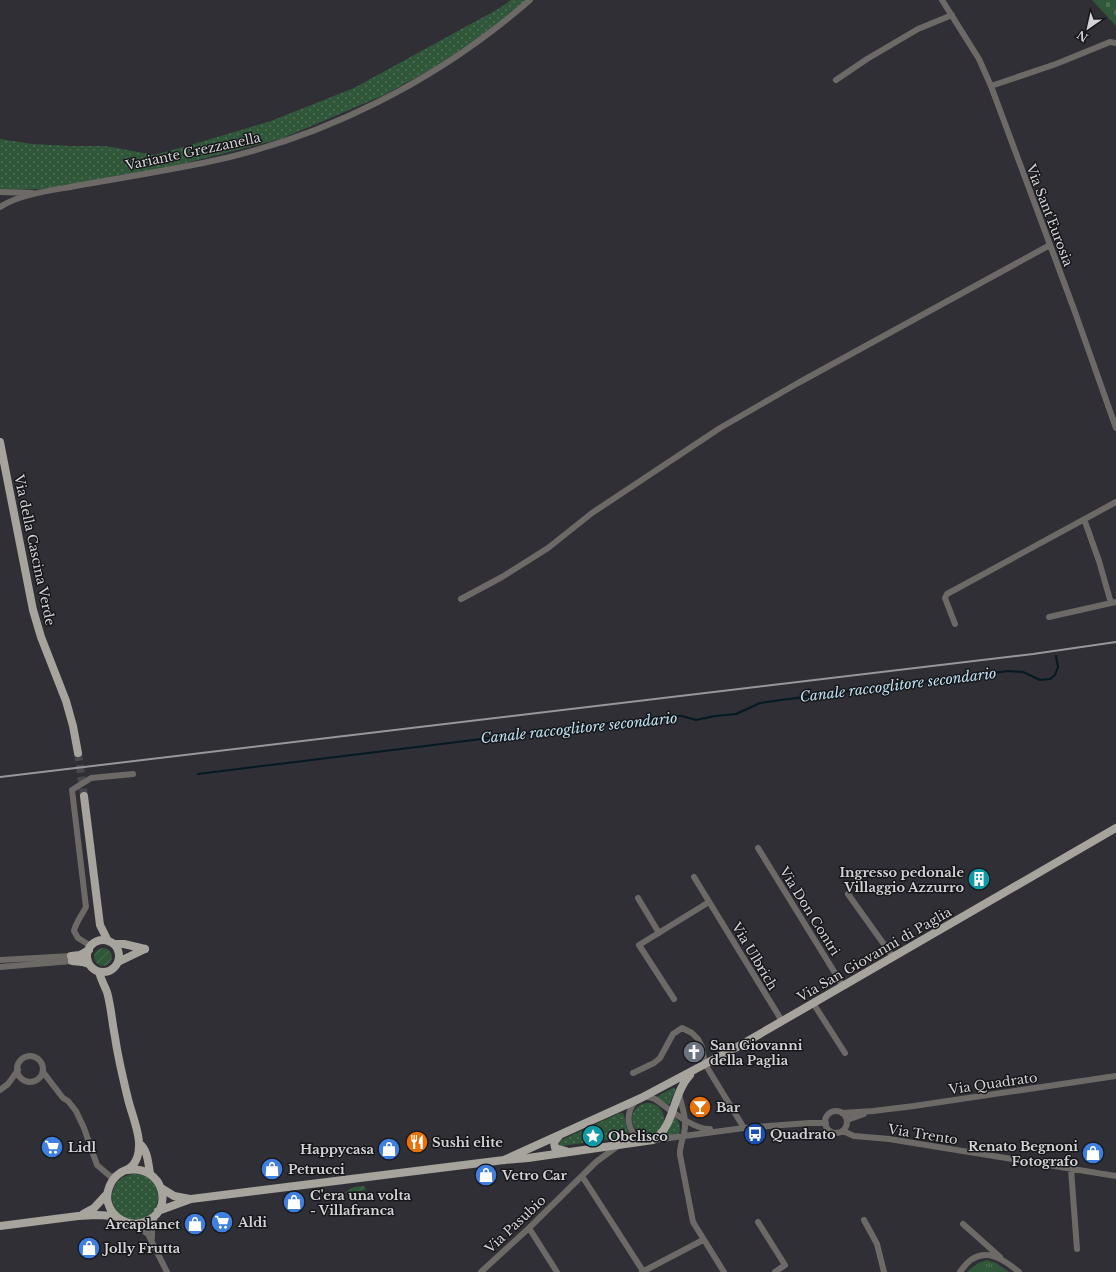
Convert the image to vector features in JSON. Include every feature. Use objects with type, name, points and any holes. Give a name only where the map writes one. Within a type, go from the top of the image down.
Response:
[{"type":"main road","name":"Via della Cascina Verde","points":[[0,442],[33,610],[41,637],[66,701],[78,753]]},
{"type":"main road","points":[[84,796],[100,924],[111,942],[118,949],[120,958],[118,962]]},
{"type":"main road","name":"Via San Giovanni di Paglia","points":[[504,1160],[641,1098],[694,1070],[782,1021],[1116,828]]},
{"type":"main road","points":[[89,964],[88,960],[91,946],[100,924]]},
{"type":"main road","points":[[71,958],[80,955],[91,946],[104,940],[145,949],[118,962],[111,970],[107,992]]},
{"type":"main road","points":[[71,958],[89,964],[92,968],[99,972],[111,970]]},
{"type":"main road","points":[[99,972],[107,992],[119,1063],[140,1144],[134,1164],[116,1176],[109,1187],[108,1202],[116,1216],[124,1222],[134,1224],[143,1223],[152,1218],[158,1212],[191,1199],[528,1158],[649,1140],[660,1135],[665,1128],[679,1089],[694,1070]]},
{"type":"main road","points":[[559,1136],[554,1142],[555,1148],[570,1152]]},
{"type":"main road","points":[[140,1144],[144,1148],[150,1173]]},
{"type":"main road","points":[[127,1170],[142,1170],[150,1173],[157,1180],[161,1188],[162,1197],[158,1212]]},
{"type":"main road","points":[[161,1188],[174,1196],[191,1199]]},
{"type":"main road","points":[[78,1216],[94,1208],[108,1194]]},
{"type":"main road","points":[[0,1226],[78,1216],[116,1216]]},
{"type":"street","name":"Variante Grezzanella","points":[[0,207],[39,193],[204,162],[246,153],[289,140],[399,91],[444,65],[485,36],[530,0]]},
{"type":"street","name":"Via Sant'Eurosia","points":[[942,0],[979,59],[991,86],[1116,428]]},
{"type":"street","points":[[836,80],[867,59],[918,30],[952,15]]},
{"type":"street","points":[[991,86],[1056,64],[1110,42],[1116,42]]},
{"type":"street","name":"Variante Grezzanella","points":[[0,192],[39,193]]},
{"type":"street","points":[[461,599],[502,577],[548,548],[592,513],[720,428],[798,383],[1050,245]]},
{"type":"street","points":[[955,624],[945,598],[947,594],[1116,502]]},
{"type":"street","points":[[1050,617],[1114,603],[1084,519]]},
{"type":"street","points":[[91,946],[78,938],[74,931],[76,923],[82,916],[86,907],[72,790],[91,778],[133,774]]},
{"type":"street","name":"Via Don Contri","points":[[758,848],[843,986]]},
{"type":"street","name":"Via Ulbrich","points":[[694,877],[782,1021]]},
{"type":"street","points":[[848,894],[892,957]]},
{"type":"street","points":[[638,898],[659,933]]},
{"type":"street","points":[[674,999],[639,946],[709,902]]},
{"type":"street","points":[[0,960],[71,958]]},
{"type":"street","points":[[0,967],[71,958]]},
{"type":"street","points":[[813,1003],[845,1053]]},
{"type":"street","points":[[633,1073],[654,1063],[660,1058],[673,1034],[682,1028],[692,1033],[698,1039],[702,1048],[705,1064],[744,1128]]},
{"type":"street","points":[[0,1090],[8,1084],[18,1070],[21,1060],[28,1056],[36,1057],[42,1063],[43,1072],[63,1098],[68,1101],[76,1111],[84,1128],[97,1165],[110,1177],[116,1176]]},
{"type":"street","points":[[18,1070],[20,1076],[30,1081],[38,1078],[43,1072]]},
{"type":"street","name":"Via Quadrato","points":[[826,1123],[827,1117],[832,1112],[838,1111],[842,1113],[873,1111],[1116,1076]]},
{"type":"street","points":[[38,1078],[54,1086]]},
{"type":"street","points":[[8,1084],[24,1079]]},
{"type":"street","points":[[679,1089],[685,1119],[685,1128],[680,1149],[686,1191],[693,1222],[724,1272]]},
{"type":"street","points":[[722,1131],[699,1128],[652,1097],[641,1098],[636,1102],[632,1107],[628,1121],[634,1134],[640,1139],[649,1140],[683,1136],[722,1131],[744,1128],[809,1123],[826,1123],[829,1130],[836,1133],[843,1131],[846,1126],[847,1120],[842,1113]]},
{"type":"street","name":"Via Quadrato","points":[[847,1120],[873,1111]]},
{"type":"street","name":"Via Trento","points":[[843,1131],[854,1136],[889,1139],[1116,1176]]},
{"type":"street","name":"Via Pasubio","points":[[481,1272],[530,1228],[599,1159],[620,1144]]},
{"type":"street","points":[[596,1148],[600,1155],[599,1159]]},
{"type":"street","points":[[1071,1169],[1076,1249]]},
{"type":"street","points":[[582,1176],[643,1272],[703,1240]]},
{"type":"street","points":[[153,1242],[151,1233],[152,1225],[158,1212]]},
{"type":"street","points":[[864,1220],[876,1244],[884,1272]]},
{"type":"street","points":[[758,1222],[785,1265],[775,1272]]},
{"type":"street","points":[[134,1224],[148,1234],[167,1272]]},
{"type":"street","points":[[963,1224],[1019,1272]]},
{"type":"street","points":[[530,1228],[557,1272]]},
{"type":"street","points":[[960,1272],[971,1260],[980,1256],[989,1255],[1000,1257]]},
{"type":"green space","points":[[511,0],[527,0],[480,37],[430,70],[384,95],[281,139],[174,166],[43,189],[0,190],[0,139],[32,144],[106,146],[154,155],[271,121],[354,88],[498,9]]},
{"type":"green space","points":[[1092,0],[1116,0],[1116,26]]},
{"type":"green space","points":[[103,948],[109,951],[112,957],[109,963],[103,966],[97,963],[94,957],[97,951]]},
{"type":"green space","points":[[675,1088],[675,1091],[669,1105],[656,1097]]},
{"type":"green space","points":[[645,1103],[651,1103],[660,1107],[664,1119],[660,1131],[651,1135],[645,1135],[636,1131],[632,1122],[632,1116],[636,1107]]},
{"type":"green space","points":[[620,1113],[623,1113],[624,1115],[629,1132],[628,1137],[561,1146],[559,1145],[559,1141]]},
{"type":"green space","points":[[674,1116],[680,1124],[679,1135],[662,1137]]},
{"type":"green space","points":[[130,1174],[140,1174],[148,1178],[154,1184],[158,1192],[158,1202],[154,1210],[148,1216],[140,1220],[130,1220],[122,1216],[116,1210],[112,1202],[112,1192],[116,1184],[122,1178]]},
{"type":"green space","points":[[364,1186],[366,1190],[344,1193],[354,1187]]},
{"type":"green space","points":[[987,1260],[996,1263],[1009,1272],[967,1272],[978,1263]]},
{"type":"waterway","name":"Canale raccoglitore secondario","points":[[198,774],[668,716],[682,716],[696,720],[736,714],[760,703],[1008,671],[1023,672],[1040,680],[1050,679],[1055,675],[1058,667],[1056,656]]},
{"type":"tunnel","points":[[78,753],[84,796]]},
{"type":"railway","points":[[0,777],[1033,654],[1116,642]]},
{"type":"place","name":"Ingresso pedonale Villaggio Azzurro","points":[[979,879]]},
{"type":"place","name":"San Giovanni della Paglia","points":[[694,1052]]},
{"type":"place","name":"Bar","points":[[700,1107]]},
{"type":"place","name":"Quadrato","points":[[755,1134]]},
{"type":"place","name":"Obelisco","points":[[593,1136]]},
{"type":"place","name":"Sushi elite","points":[[417,1142]]},
{"type":"place","name":"Lidl","points":[[52,1147]]},
{"type":"place","name":"Happycasa","points":[[389,1149]]},
{"type":"place","name":"Renato Begnoni Fotografo","points":[[1093,1153]]},
{"type":"place","name":"Petrucci","points":[[272,1169]]},
{"type":"place","name":"Vetro Car","points":[[486,1175]]},
{"type":"place","name":"C'era una volta - Villafranca","points":[[294,1202]]},
{"type":"place","name":"Aldi","points":[[222,1222]]},
{"type":"place","name":"Arcaplanet","points":[[195,1224]]},
{"type":"place","name":"Jolly Frutta","points":[[89,1248]]}]
